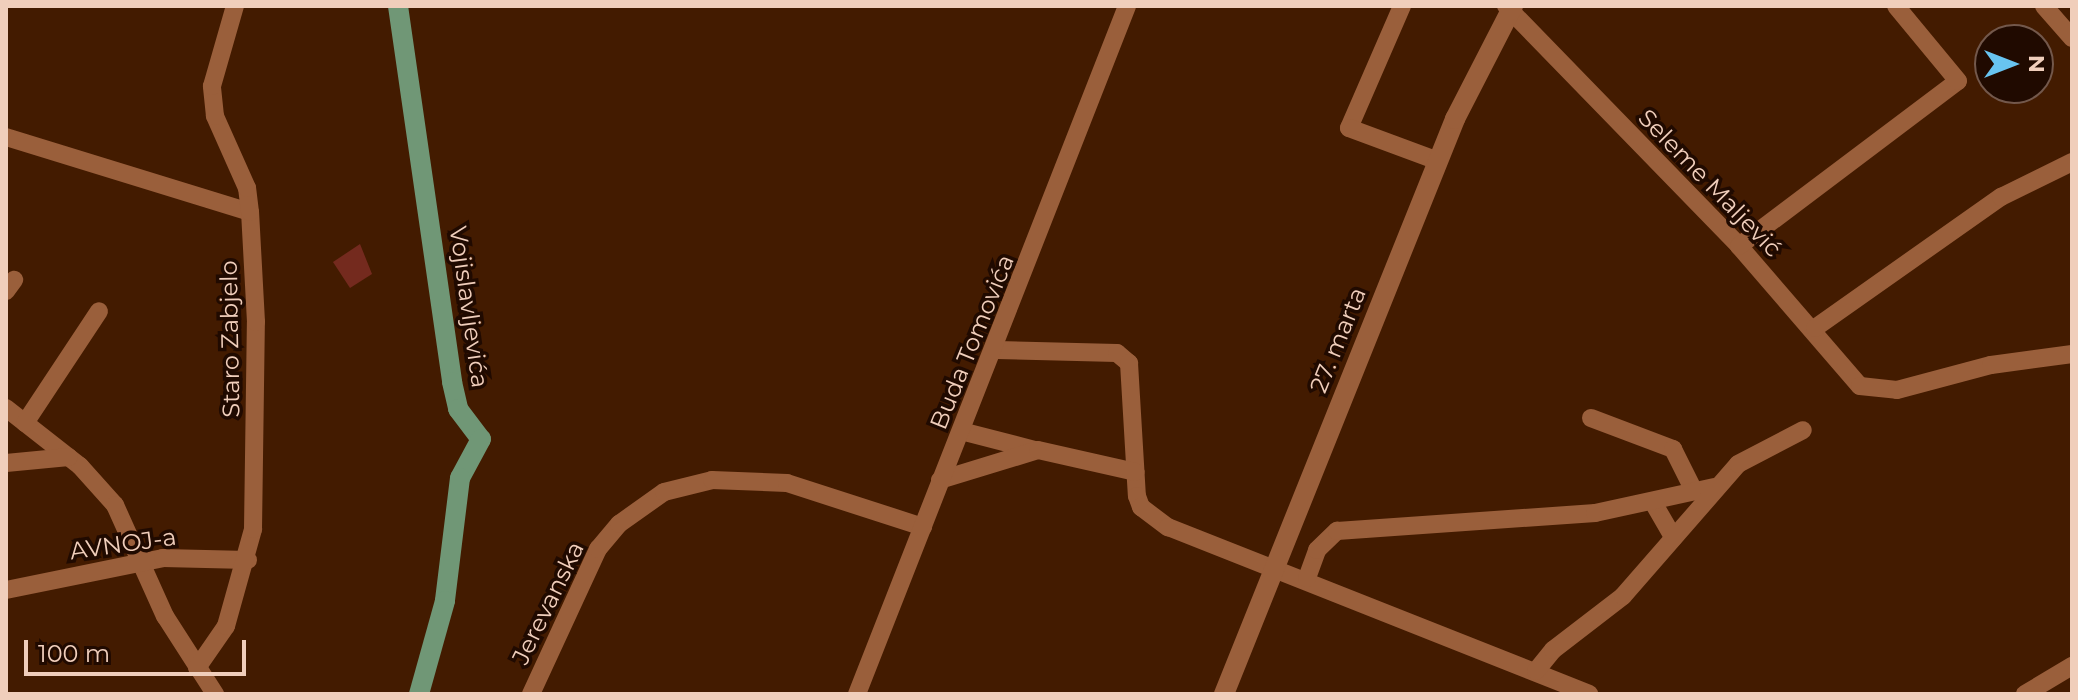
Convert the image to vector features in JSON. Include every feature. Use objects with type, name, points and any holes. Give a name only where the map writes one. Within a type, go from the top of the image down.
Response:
[{"type":"main road","name":"Vojislavljevića","points":[[398,6],[452,382],[458,409],[481,439],[460,478],[445,601],[419,694]]},
{"type":"street","name":"Staro Zabjelo","points":[[197,668],[226,626],[248,560],[256,443],[250,212],[247,188],[215,116],[212,86],[235,6]]},
{"type":"street","name":"Buda Tomovića","points":[[857,694],[940,480],[997,350],[1127,6]]},
{"type":"street","points":[[1402,6],[1349,128],[1438,161]]},
{"type":"street","points":[[2044,6],[2072,38]]},
{"type":"street","name":"27. marta","points":[[1224,694],[1438,161],[1509,8]]},
{"type":"street","name":"Seleme Maljević","points":[[1509,8],[1739,246],[1815,328],[1860,386],[1873,391],[2072,354]]},
{"type":"street","points":[[1739,246],[1958,81],[1908,10]]},
{"type":"street","points":[[6,137],[250,212]]},
{"type":"street","points":[[1815,328],[2001,197],[2072,162]]},
{"type":"street","points":[[25,423],[99,311]]},
{"type":"street","points":[[997,350],[1117,353],[1129,363],[1137,496],[1150,516],[1589,694]]},
{"type":"street","points":[[6,408],[69,457],[115,505],[140,563],[197,668],[215,694]]},
{"type":"street","points":[[1591,418],[1673,449],[1693,489]]},
{"type":"street","points":[[1536,671],[1553,650],[1623,596],[1714,487],[1758,449],[1803,430]]},
{"type":"street","points":[[961,431],[1136,472]]},
{"type":"street","points":[[940,480],[1038,450]]},
{"type":"street","points":[[6,463],[69,457]]},
{"type":"street","name":"Jerevanska","points":[[531,694],[598,549],[619,524],[664,492],[712,480],[787,483],[923,527]]},
{"type":"street","points":[[1307,578],[1323,541],[1345,530],[1654,504],[1693,489],[1714,487]]},
{"type":"street","points":[[1654,504],[1674,538]]},
{"type":"street","name":"AVNOJ-a","points":[[6,590],[140,563],[248,560]]},
{"type":"street","points":[[2025,694],[2072,666]]},
{"type":"building","points":[[360,244],[372,274],[350,288],[333,262]]}]
